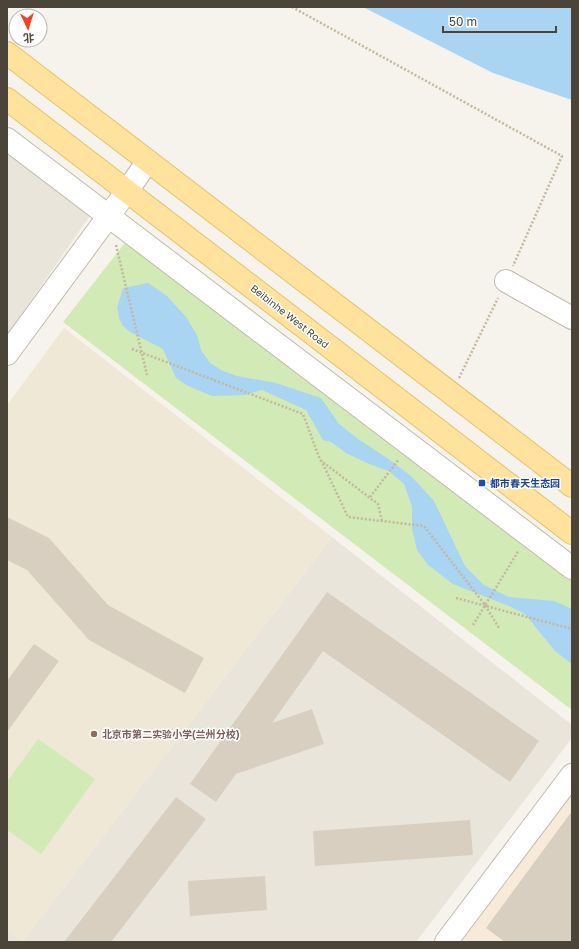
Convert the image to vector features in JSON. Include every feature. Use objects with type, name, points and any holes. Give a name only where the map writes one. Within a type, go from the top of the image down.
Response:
[{"type":"main road","points":[[7,53],[572,486]]},
{"type":"main road","name":"Beibinhe West Road","points":[[7,99],[572,533]]},
{"type":"street","points":[[7,138],[572,568]]},
{"type":"street","points":[[7,354],[148,161]]},
{"type":"street","points":[[506,281],[572,318]]},
{"type":"street","points":[[446,942],[572,775]]},
{"type":"path","points":[[292,7],[562,156],[506,281],[452,394]]},
{"type":"path","points":[[109,215],[147,375]]},
{"type":"path","points":[[132,348],[304,414],[320,460],[348,517],[424,526],[480,598],[499,628]]},
{"type":"path","points":[[370,497],[410,445]]},
{"type":"path","points":[[320,460],[378,504],[382,521]]},
{"type":"path","points":[[473,625],[529,535]]},
{"type":"path","points":[[456,598],[572,629]]},
{"type":"shaded area","points":[[7,150],[92,213],[7,335]]},
{"type":"shaded area","name":"北京市第二实验小学(兰州分校)","points":[[64,328],[332,537],[23,941],[7,931],[7,405]]},
{"type":"shaded area","points":[[332,537],[572,725],[572,738],[416,942],[7,942],[7,931],[23,941]]},
{"type":"shaded area","points":[[572,771],[572,942],[443,942]]},
{"type":"green space","points":[[128,239],[572,578],[572,710],[63,322]]},
{"type":"green space","points":[[38,739],[95,779],[41,854],[7,830],[7,782]]},
{"type":"water","points":[[363,7],[572,7],[572,100],[493,73]]},
{"type":"water","points":[[148,283],[167,296],[186,317],[197,335],[201,350],[210,363],[223,371],[237,376],[276,383],[321,398],[339,424],[411,476],[434,501],[465,566],[484,585],[509,597],[554,601],[572,609],[572,664],[555,651],[525,614],[509,606],[453,584],[428,565],[417,550],[412,529],[412,506],[404,484],[389,471],[369,464],[346,453],[331,442],[323,440],[306,410],[262,390],[245,395],[212,396],[188,386],[176,378],[163,349],[130,332],[123,326],[119,318],[117,308],[123,288]]},
{"type":"building","points":[[7,517],[49,538],[108,605],[204,658],[185,693],[89,640],[27,570],[7,560]]},
{"type":"building","points":[[327,592],[539,741],[510,782],[323,651],[272,723],[312,709],[324,744],[236,774],[216,802],[190,784]]},
{"type":"building","points":[[34,644],[59,661],[7,732],[7,681]]},
{"type":"building","points":[[176,797],[206,819],[111,942],[64,942]]},
{"type":"building","points":[[572,811],[572,942],[505,942],[486,928]]},
{"type":"building","points":[[470,820],[473,855],[315,866],[313,831]]},
{"type":"building","points":[[265,876],[267,910],[190,916],[188,881]]},
{"type":"place","name":"都市春天生态园","points":[[482,483]]},
{"type":"place","name":"北京市第二实验小学(兰州分校)","points":[[94,734]]}]
